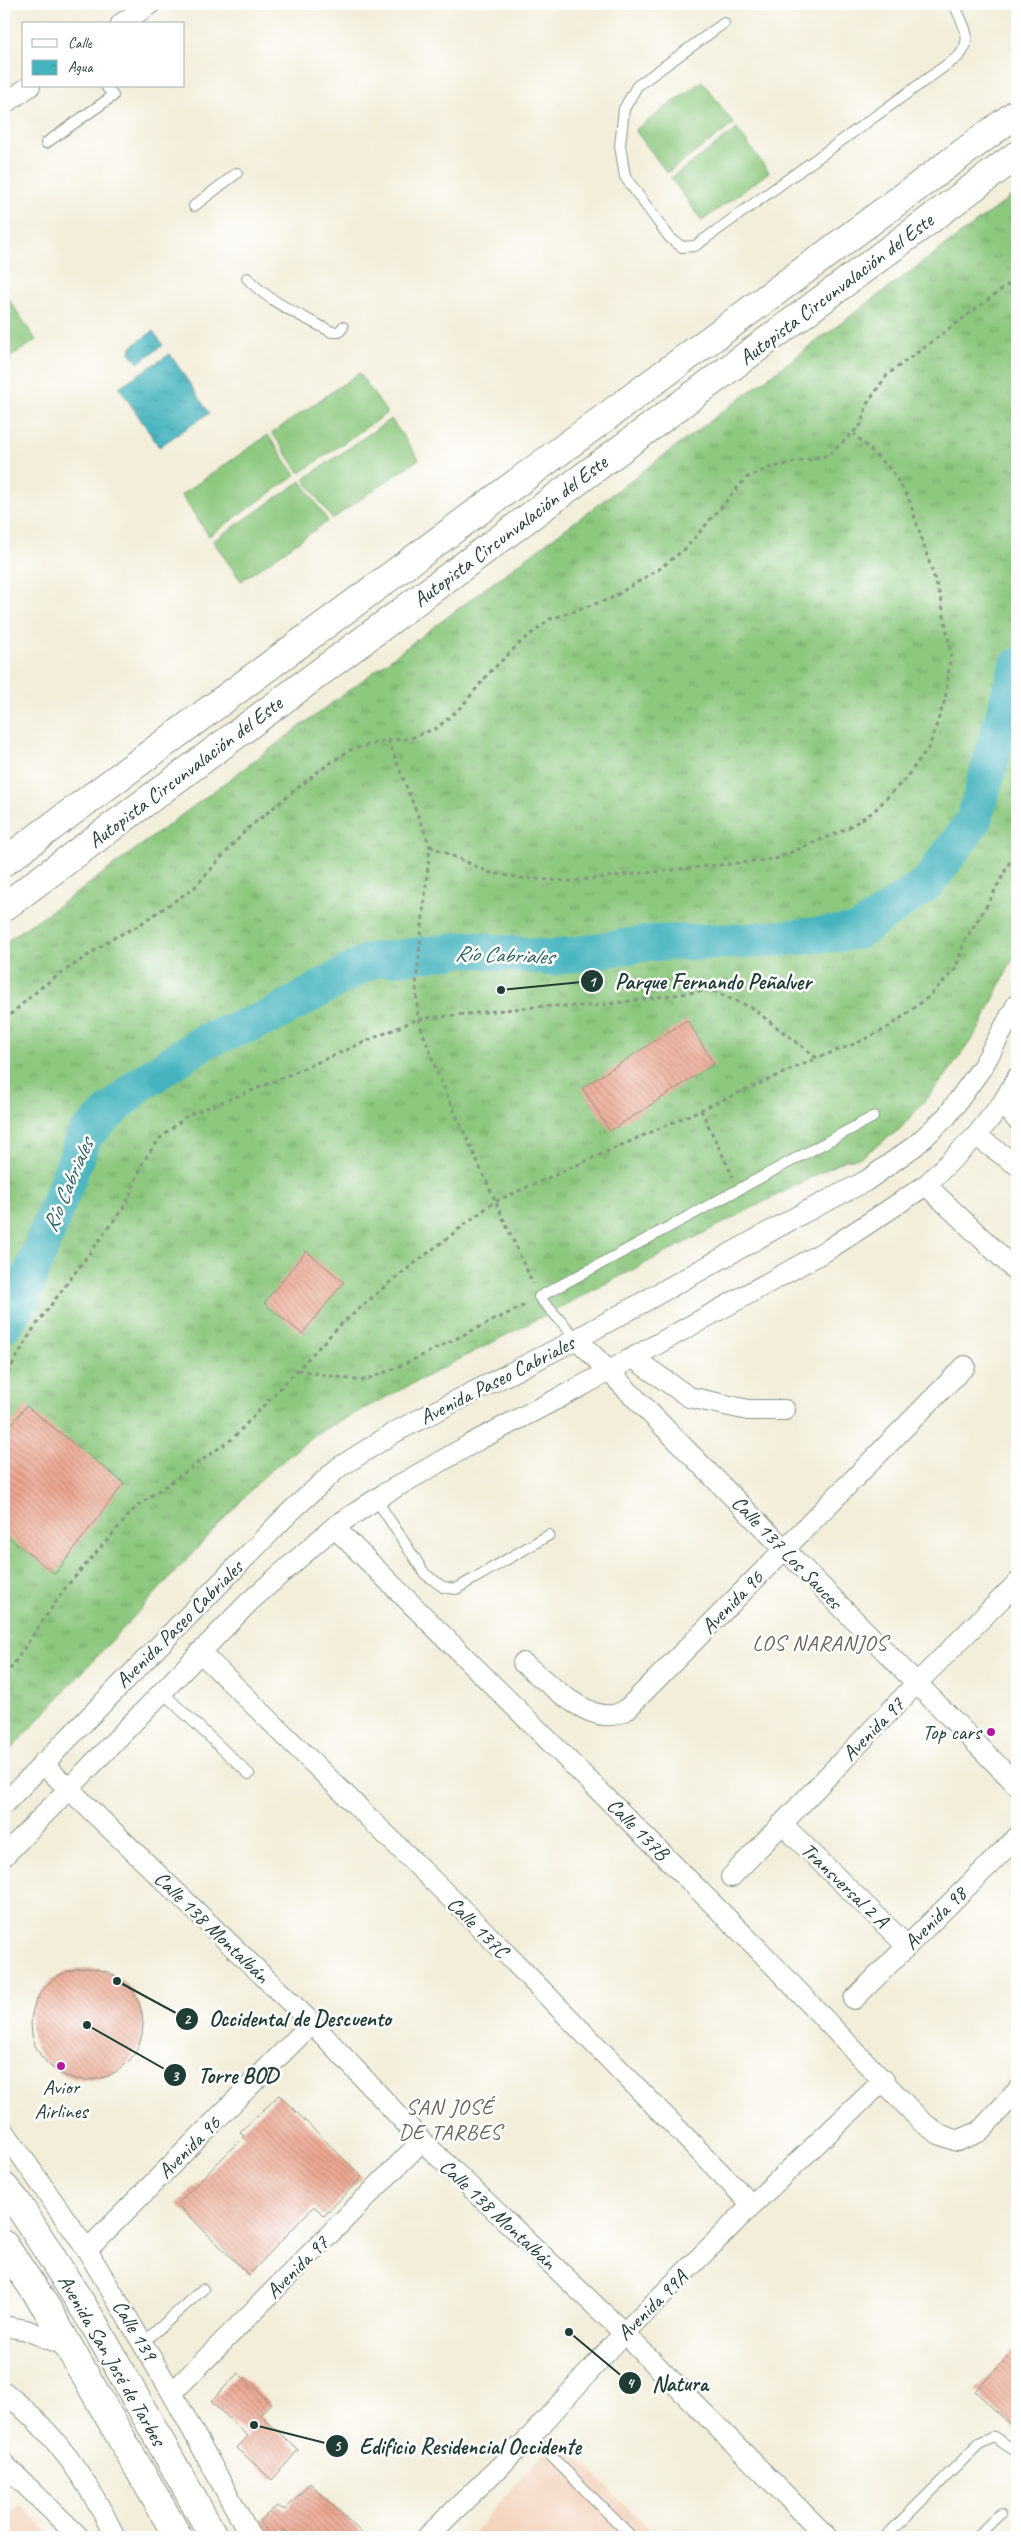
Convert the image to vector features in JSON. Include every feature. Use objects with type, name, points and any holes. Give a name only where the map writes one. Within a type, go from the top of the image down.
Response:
[{"type":"main road","name":"Autopista Circunvalación del Este","points":[[4,862],[1017,113]]},
{"type":"main road","name":"Autopista Circunvalación del Este","points":[[4,908],[1017,155]]},
{"type":"main road","name":"Avenida San José de Tarbes","points":[[4,2187],[16,2201],[94,2324],[214,2537]]},
{"type":"main road","name":"Avenida San José de Tarbes","points":[[4,2245],[46,2307],[178,2537]]},
{"type":"street","points":[[124,22],[150,4]]},
{"type":"street","points":[[4,104],[27,88]]},
{"type":"street","name":"Avenida Paseo Cabriales","points":[[4,1804],[288,1513],[338,1468],[395,1432],[577,1339],[805,1212],[866,1181],[916,1145],[952,1109],[982,1066],[1017,1004]]},
{"type":"street","name":"Avenida Paseo Cabriales","points":[[4,1856],[249,1602],[334,1526],[376,1499],[478,1440],[609,1371],[829,1249],[926,1185],[976,1136],[1003,1102],[1017,1078]]},
{"type":"street","points":[[1003,1102],[1017,1120]]},
{"type":"street","points":[[976,1136],[1017,1165]]},
{"type":"street","points":[[926,1185],[1017,1272]]},
{"type":"street","name":"Calle 137 Los Sauces","points":[[577,1339],[1017,1785]]},
{"type":"street","points":[[632,1358],[689,1397],[748,1410],[785,1410]]},
{"type":"street","name":"Avenida 96","points":[[523,1663],[576,1704],[594,1714],[612,1715],[626,1710],[965,1366]]},
{"type":"street","name":"Calle 137B","points":[[334,1526],[760,1951],[922,2122],[939,2134],[957,2141],[979,2132],[1017,2090]]},
{"type":"street","name":"Avenida 97","points":[[731,1877],[916,1684],[1017,1583]]},
{"type":"street","name":"Calle 137C","points":[[200,1652],[484,1932],[752,2205]]},
{"type":"street","name":"Calle 138 Montalbán","points":[[42,1763],[312,2023],[422,2141],[624,2333],[827,2537]]},
{"type":"street","name":"Transversal 2 A","points":[[782,1824],[907,1946]]},
{"type":"street","name":"Avenida 98","points":[[854,1999],[1017,1837]]},
{"type":"street","name":"Avenida 96","points":[[87,2250],[312,2023]]},
{"type":"street","name":"Avenida 99A","points":[[428,2537],[531,2436],[624,2333],[752,2205],[884,2080]]},
{"type":"street","name":"Calle 139","points":[[4,2131],[87,2250],[172,2393],[251,2537]]},
{"type":"street","name":"Avenida 97","points":[[172,2393],[422,2141]]},
{"type":"street","points":[[4,2326],[26,2330],[69,2347]]},
{"type":"street","points":[[4,2392],[37,2420],[81,2472],[99,2503],[115,2537]]},
{"type":"street","points":[[4,2464],[79,2537]]},
{"type":"lane","points":[[724,23],[637,86],[624,109],[620,145],[626,177],[670,238],[682,247],[695,246],[959,56],[966,47],[968,37],[954,4]]},
{"type":"lane","points":[[46,143],[114,96],[108,88]]},
{"type":"lane","points":[[194,206],[237,173]]},
{"type":"lane","points":[[247,278],[258,290],[273,301],[332,332],[339,332],[343,327]]},
{"type":"lane","points":[[577,1339],[539,1298],[873,1117]]},
{"type":"lane","points":[[376,1499],[425,1574],[443,1587],[456,1589],[549,1535]]},
{"type":"lane","points":[[162,1692],[250,1774]]},
{"type":"lane","points":[[143,2343],[203,2289]]},
{"type":"lane","points":[[531,2436],[632,2537]]},
{"type":"lane","points":[[885,2537],[979,2444],[994,2437],[1017,2452]]},
{"type":"lane","points":[[976,2537],[1000,2514]]},
{"type":"path","points":[[4,1020],[42,986],[113,938],[136,928],[194,888],[247,830],[320,770],[350,750],[388,740],[408,739],[437,728],[462,706],[490,672],[516,647],[550,619],[610,599],[658,569],[690,544],[746,478],[769,468],[830,455],[854,434],[861,425],[867,404],[887,375],[1017,278]]},
{"type":"path","points":[[430,846],[491,873],[520,878],[570,881],[775,860],[846,829],[873,812],[905,779],[929,747],[945,700],[951,654],[941,599],[909,499],[892,471],[854,434]]},
{"type":"path","points":[[298,1370],[361,1381],[394,1369],[539,1298],[438,1075],[418,1019],[416,984],[430,846],[388,740]]},
{"type":"path","points":[[4,1674],[10,1670],[66,1587],[131,1512],[232,1439],[340,1326],[494,1202],[817,1058],[857,1043],[889,1027],[927,998],[955,970],[965,940],[989,902],[1017,848]]},
{"type":"path","points":[[4,1380],[31,1332],[126,1204],[144,1160],[161,1137],[188,1115],[251,1091],[418,1019],[543,1006],[592,1006],[712,990],[752,1008],[817,1058]]},
{"type":"path","points":[[701,1110],[739,1189]]},
{"type":"shaded area","points":[[558,2437],[656,2537],[469,2537]]},
{"type":"shaded area","points":[[20,2504],[52,2537],[4,2537],[4,2520]]},
{"type":"green space","points":[[702,81],[734,124],[667,173],[635,130]]},
{"type":"green space","points":[[737,129],[769,172],[702,221],[671,178]]},
{"type":"green space","points":[[1017,192],[1017,950],[979,1029],[945,1077],[900,1129],[861,1157],[843,1161],[317,1433],[263,1477],[4,1757],[4,943],[85,887]]},
{"type":"green space","points":[[4,292],[36,340],[4,361]]},
{"type":"green space","points":[[359,373],[387,413],[300,473],[272,433]]},
{"type":"green space","points":[[391,419],[419,459],[332,519],[304,479]]},
{"type":"green space","points":[[268,435],[296,475],[209,536],[181,495]]},
{"type":"green space","points":[[301,481],[328,521],[241,581],[213,541]]},
{"type":"water","points":[[153,331],[163,345],[138,363],[130,352],[131,347]]},
{"type":"water","points":[[170,354],[209,413],[159,447],[119,387]]},
{"type":"building","points":[[687,1020],[714,1064],[610,1131],[582,1088]]},
{"type":"building","points":[[306,1251],[344,1282],[302,1334],[264,1303]]},
{"type":"building","points":[[26,1406],[124,1483],[55,1574],[4,1534],[4,1434]]},
{"type":"building","points":[[87,1968],[108,1972],[127,1984],[139,2003],[143,2024],[139,2045],[127,2064],[108,2076],[87,2080],[66,2076],[47,2064],[35,2045],[31,2024],[35,2003],[47,1984],[66,1972]]},
{"type":"building","points":[[279,2095],[362,2177],[324,2216],[314,2206],[249,2275],[177,2204],[244,2136],[240,2132]]},
{"type":"building","points":[[1017,2347],[1017,2431],[975,2391]]},
{"type":"building","points":[[238,2373],[271,2403],[260,2415],[298,2450],[272,2480],[237,2448],[248,2436],[211,2402]]},
{"type":"building","points":[[310,2483],[366,2537],[291,2537],[285,2530],[272,2537],[259,2521],[277,2506],[285,2510]]},
{"type":"waterway","name":"Río Cabriales","points":[[4,1325],[21,1299],[85,1135],[139,1085],[205,1041],[274,1015],[369,961],[468,949],[550,958],[649,943],[746,941],[857,932],[928,883],[974,820],[1017,666]]},
{"type":"place","name":"Parque Fernando Peñalver","points":[[501,990]]},
{"type":"place","name":"Top cars","points":[[991,1732]]},
{"type":"place","name":"Occidental de Descuento","points":[[117,1981]]},
{"type":"place","name":"Torre BOD","points":[[87,2025]]},
{"type":"place","name":"Avior Airlines","points":[[61,2066]]},
{"type":"place","name":"Natura","points":[[569,2332]]},
{"type":"place","name":"Edificio Residencial Occidente","points":[[254,2425]]},
{"type":"district","name":"LOS NARANJOS","points":[[820,1642]]},
{"type":"district","name":"SAN JOSÉ DE TARBES","points":[[450,2118]]}]
